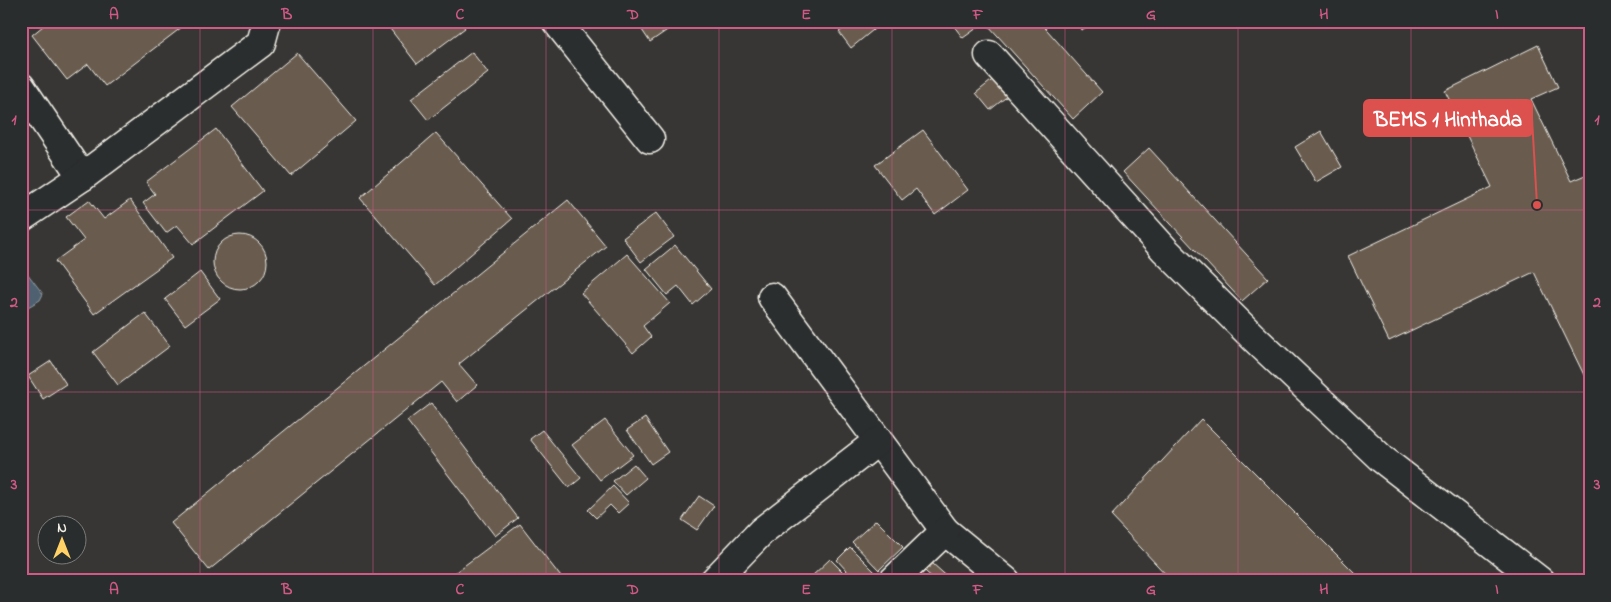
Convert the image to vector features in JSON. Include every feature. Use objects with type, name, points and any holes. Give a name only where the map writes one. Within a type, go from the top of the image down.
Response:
[{"type":"street","points":[[21,218],[82,177],[261,43],[267,21]]},
{"type":"street","points":[[556,21],[650,139]]},
{"type":"street","points":[[988,54],[1164,250],[1254,338],[1382,459],[1540,581]]},
{"type":"street","points":[[21,87],[82,177]]},
{"type":"street","points":[[772,297],[945,531],[1006,581]]},
{"type":"street","points":[[714,581],[762,531],[878,440]]},
{"type":"street","points":[[893,581],[945,531]]},
{"type":"water","points":[[21,265],[43,294],[40,300],[21,311]]},
{"type":"building","points":[[49,21],[184,21],[186,24],[105,86],[88,64],[67,80],[32,35]]},
{"type":"building","points":[[384,21],[460,21],[465,28],[417,64]]},
{"type":"building","points":[[643,21],[674,21],[676,24],[650,42],[638,24]]},
{"type":"building","points":[[853,21],[874,21],[878,26],[851,48],[839,32]]},
{"type":"building","points":[[909,21],[920,21],[913,26]]},
{"type":"building","points":[[950,21],[983,21],[984,23],[963,38]]},
{"type":"building","points":[[992,21],[1039,21],[1102,92],[1073,119],[988,25]]},
{"type":"building","points":[[1076,21],[1097,21],[1097,22],[1081,30]]},
{"type":"building","points":[[1538,45],[1558,87],[1531,99],[1571,181],[1590,173],[1590,372],[1584,375],[1534,272],[1389,341],[1348,256],[1492,187],[1445,91]]},
{"type":"building","points":[[472,52],[488,73],[428,120],[411,99]]},
{"type":"building","points":[[297,53],[356,121],[291,176],[232,107]]},
{"type":"building","points":[[996,77],[1010,94],[990,110],[976,93]]},
{"type":"building","points":[[216,129],[263,191],[193,244],[177,225],[166,233],[143,203],[155,194],[146,182]]},
{"type":"building","points":[[923,130],[968,190],[935,215],[916,189],[902,200],[875,165]]},
{"type":"building","points":[[1321,131],[1342,167],[1316,182],[1295,147]]},
{"type":"building","points":[[436,133],[512,219],[435,285],[360,198]]},
{"type":"building","points":[[1149,148],[1268,278],[1242,301],[1123,172]]},
{"type":"building","points":[[89,200],[104,219],[130,200],[172,258],[94,314],[55,261],[84,240],[66,217]]},
{"type":"building","points":[[568,200],[606,246],[459,364],[477,385],[457,402],[441,382],[209,570],[171,523]]},
{"type":"building","points":[[656,213],[674,237],[641,262],[623,238]]},
{"type":"building","points":[[240,235],[250,237],[259,243],[265,252],[267,262],[265,272],[259,281],[250,287],[240,289],[230,287],[221,281],[215,272],[213,262],[215,252],[221,243],[230,237]]},
{"type":"building","points":[[675,245],[711,289],[693,305],[678,286],[667,295],[646,269]]},
{"type":"building","points":[[627,254],[670,303],[643,326],[651,337],[633,353],[581,293]]},
{"type":"building","points":[[200,272],[220,299],[185,325],[165,299]]},
{"type":"building","points":[[145,313],[170,346],[118,385],[93,352]]},
{"type":"building","points":[[51,361],[66,384],[43,399],[28,376]]},
{"type":"building","points":[[431,403],[518,518],[495,536],[407,421]]},
{"type":"building","points":[[645,418],[668,452],[651,464],[627,430]]},
{"type":"building","points":[[1201,419],[1363,581],[1172,581],[1111,516]]},
{"type":"building","points":[[605,420],[633,455],[600,480],[572,445]]},
{"type":"building","points":[[542,430],[581,478],[569,488],[530,439]]},
{"type":"building","points":[[634,464],[646,478],[626,495],[613,481]]},
{"type":"building","points":[[613,486],[629,503],[618,513],[610,505],[596,518],[588,510]]},
{"type":"building","points":[[699,496],[714,506],[697,530],[682,520]]},
{"type":"building","points":[[876,520],[903,547],[879,570],[852,542]]},
{"type":"building","points":[[520,524],[564,581],[445,580]]},
{"type":"building","points":[[850,547],[875,572],[866,581],[856,581],[837,560]]},
{"type":"building","points":[[923,555],[952,581],[936,581],[916,563]]},
{"type":"building","points":[[830,559],[852,581],[813,581],[810,578]]},
{"type":"building","points":[[908,568],[925,579],[924,581],[901,581]]},
{"type":"place","name":"BEMS 1 Hinthada","points":[[1537,205]]}]
